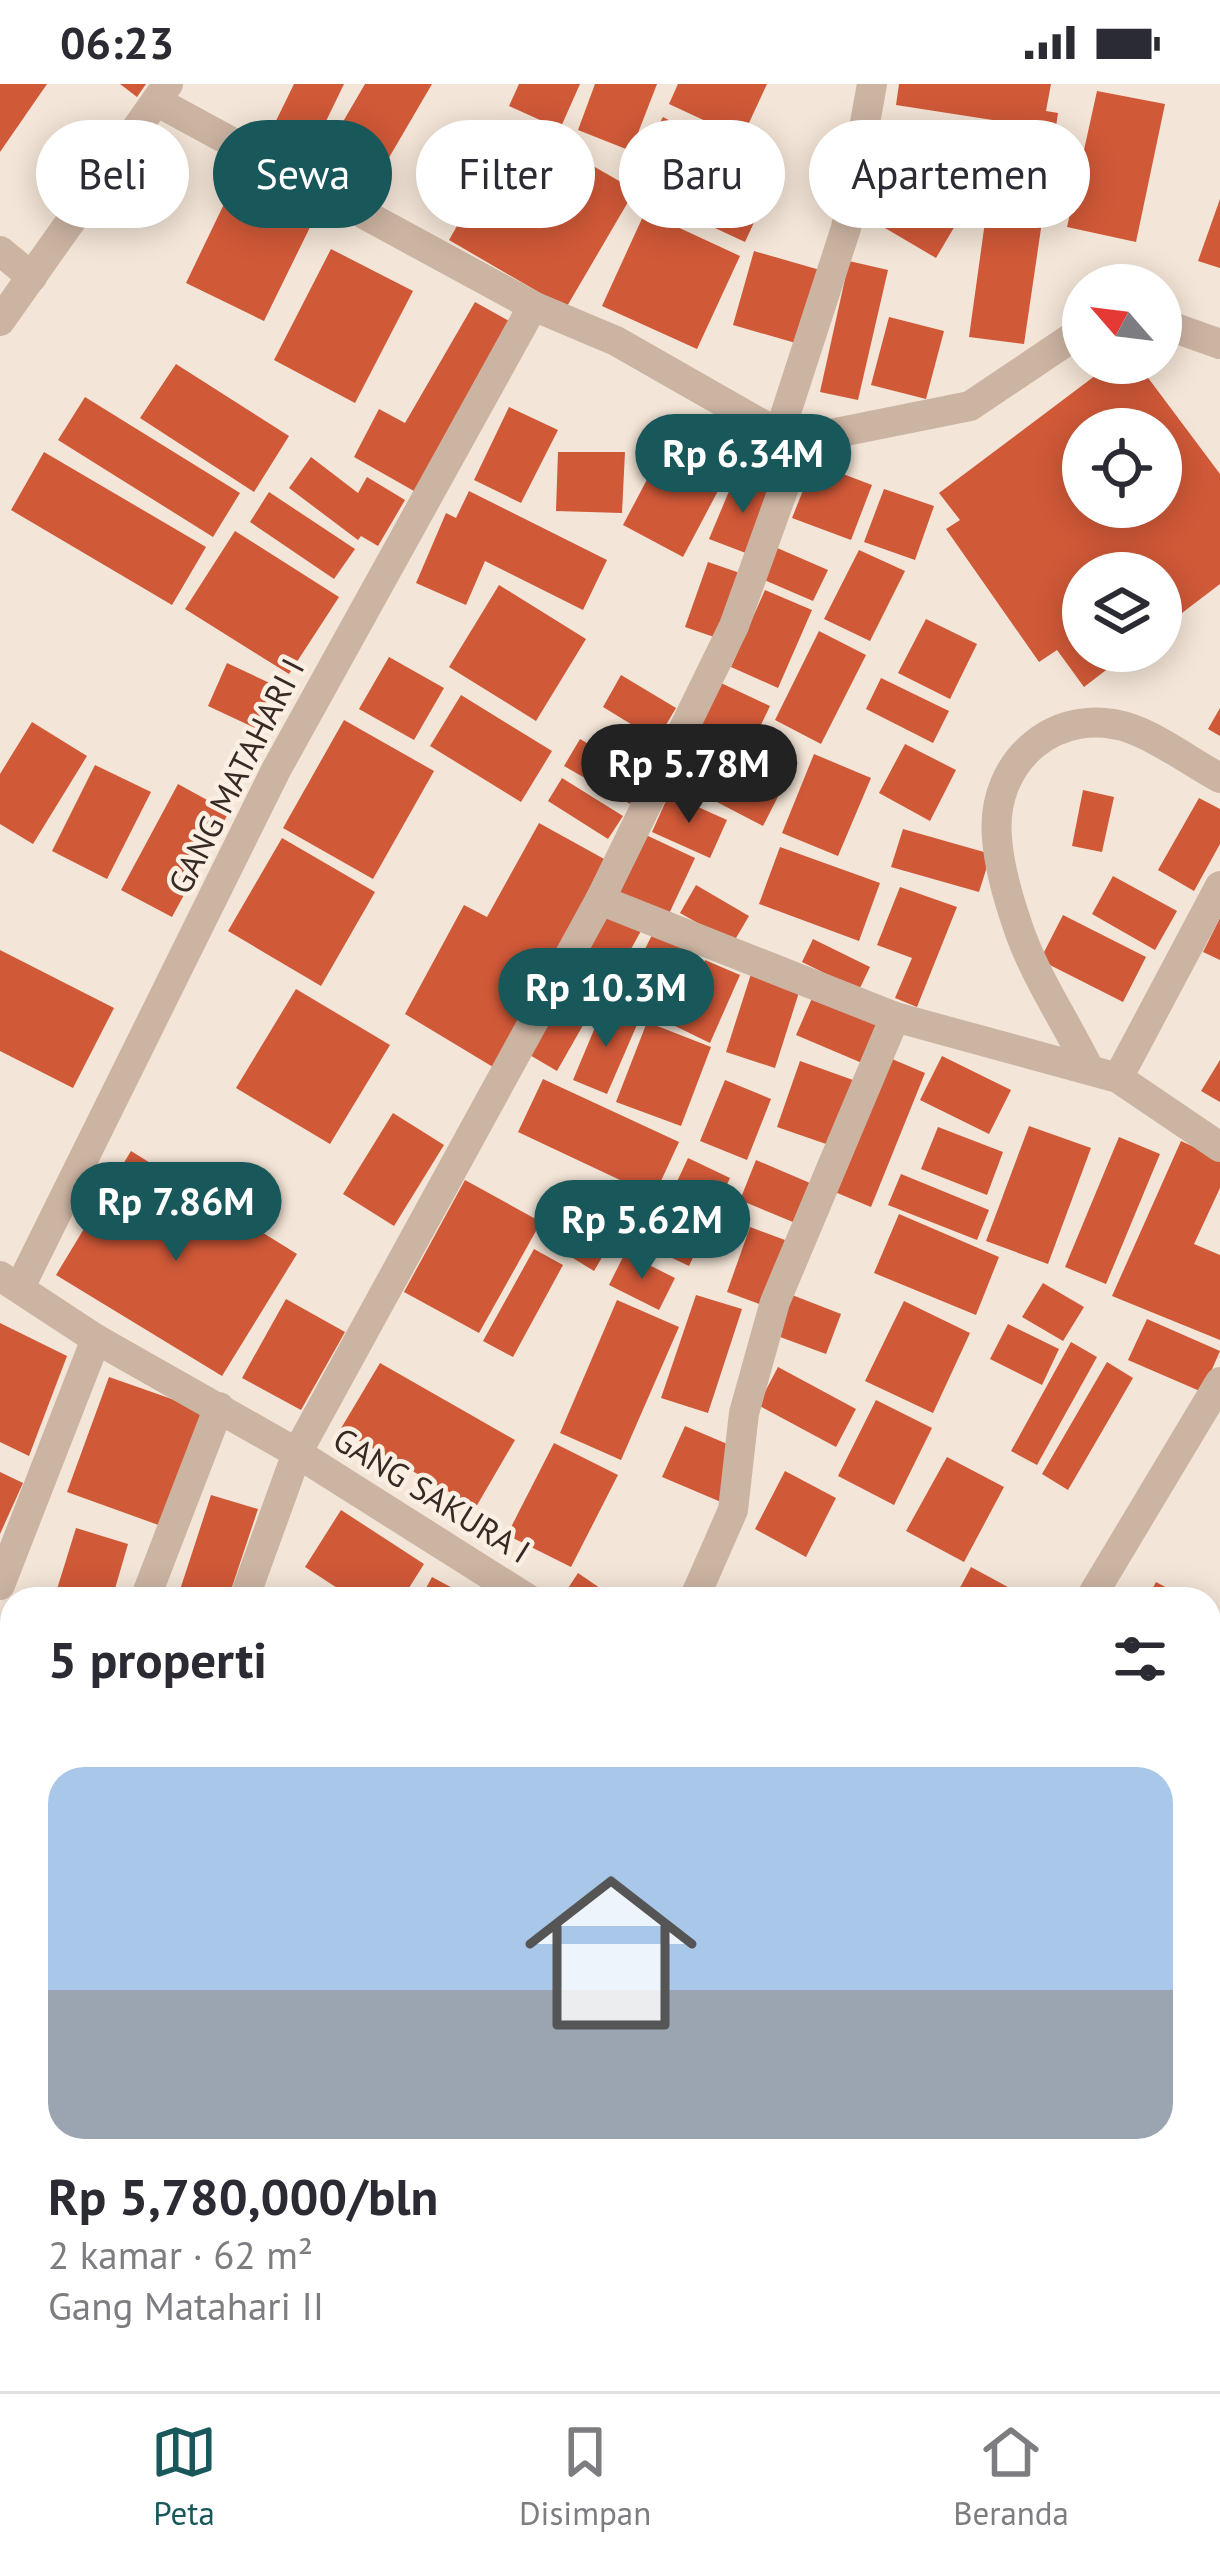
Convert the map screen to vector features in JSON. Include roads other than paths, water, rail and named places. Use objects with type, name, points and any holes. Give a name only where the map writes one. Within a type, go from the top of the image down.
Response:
[{"type":"street","points":[[248,1587],[297,1453],[600,900],[734,626],[845,228],[872,84]]},
{"type":"street","points":[[0,321],[162,93],[533,306],[616,341],[790,437],[970,406],[1062,344]]},
{"type":"street","points":[[0,251],[32,277]]},
{"type":"street","name":"GANG MATAHARI I","points":[[10,1282],[276,770],[533,306]]},
{"type":"street","points":[[1182,330],[1220,344]]},
{"type":"street","points":[[1088,1066],[1019,930],[996,836],[1007,781],[1027,746],[1058,726],[1087,722],[1132,729],[1220,778]]},
{"type":"street","points":[[1118,1078],[1220,886]]},
{"type":"street","points":[[600,900],[895,1017],[1088,1066],[1118,1078],[1220,1147]]},
{"type":"street","points":[[699,1587],[733,1510],[744,1413],[776,1302],[895,1017]]},
{"type":"street","name":"GANG SAKURA I","points":[[10,1282],[96,1339],[297,1453],[509,1587]]},
{"type":"street","points":[[0,1585],[96,1339]]},
{"type":"street","points":[[1097,1587],[1220,1382]]},
{"type":"street","points":[[150,1587],[219,1407]]}]
